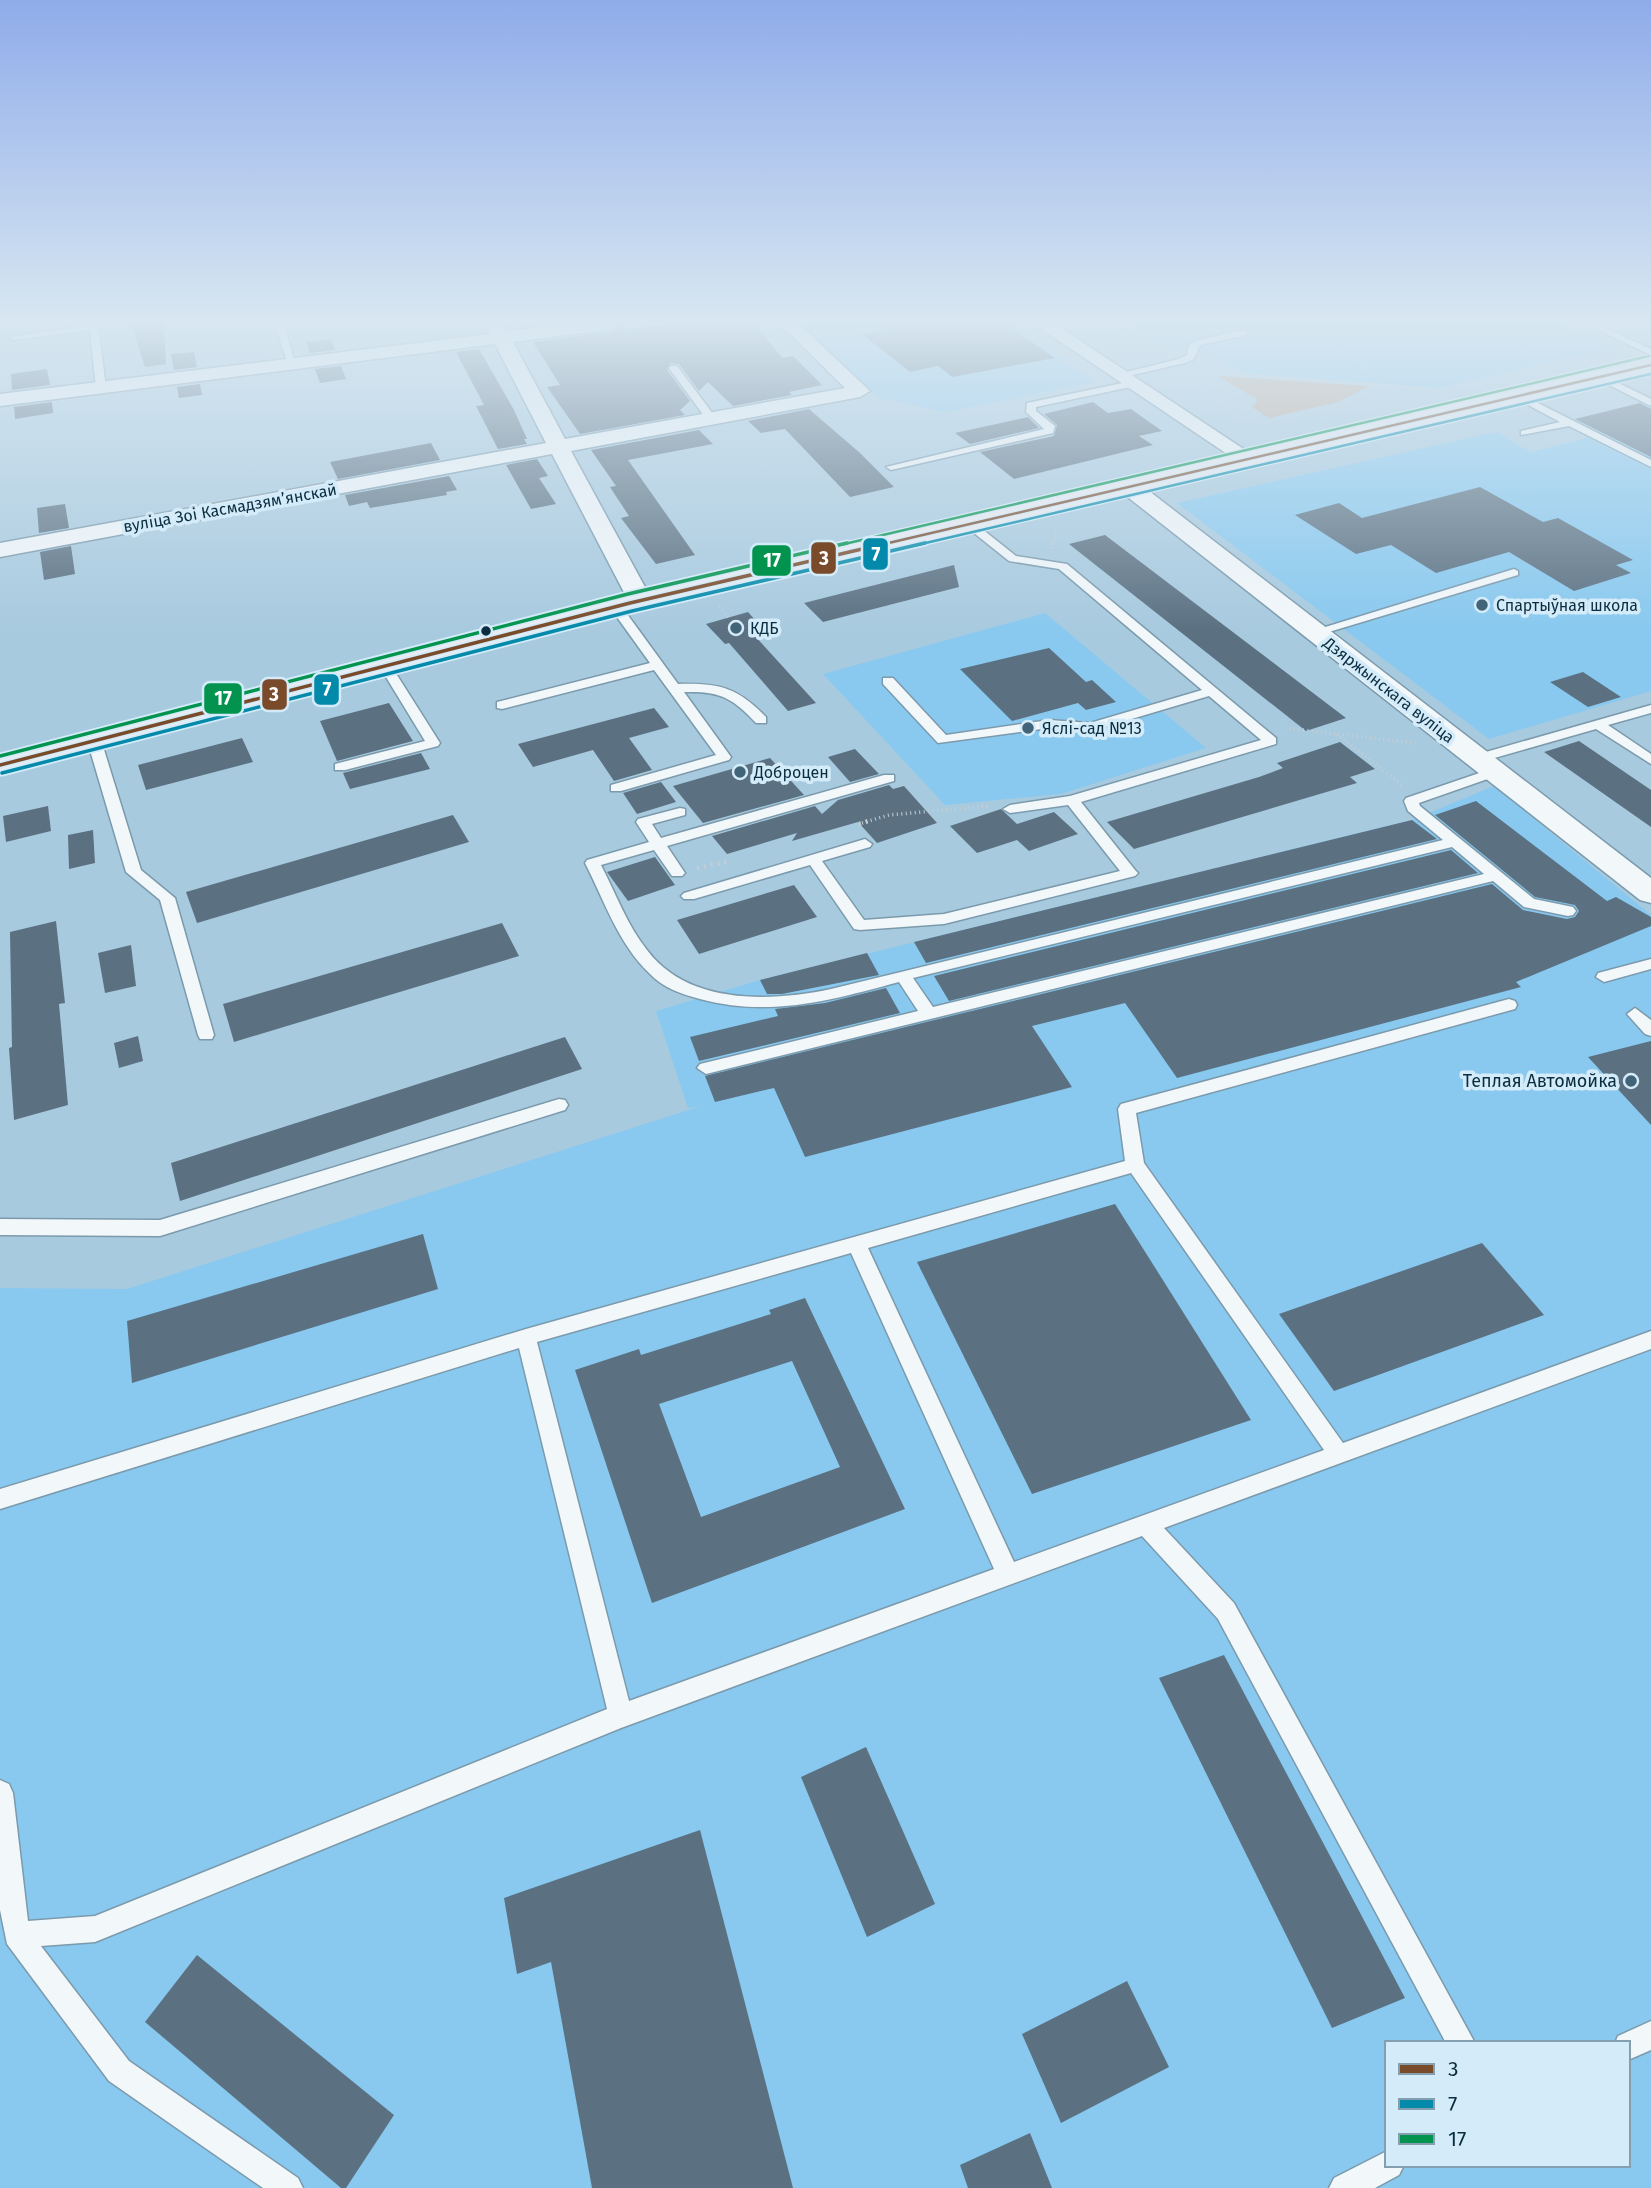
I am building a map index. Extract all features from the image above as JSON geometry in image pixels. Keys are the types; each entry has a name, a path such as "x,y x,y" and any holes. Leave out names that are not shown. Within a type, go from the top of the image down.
{"main road":[{"path":"0,765 615,606 1382,426"}],"street":[{"path":"548,426 640,600"},
{"name":"вуліца Зоі Касмадзямʼянскай","path":"0,551 668,426"},
{"path":"1197,426 1245,458"},
{"name":"Дзяржынскага вуліца","path":"1128,486 1651,893"}],"lane":[{"path":"891,467 1049,431 1050,426"},
{"path":"1525,433 1556,426"},
{"path":"1576,426 1651,464"},
{"path":"968,523 1013,559 1063,566 1271,741 1072,800 1010,809"},
{"path":"1315,632 1514,573"},
{"path":"615,606 724,757 616,788"},
{"path":"340,767 433,743 384,664"},
{"path":"502,705 657,665"},
{"path":"888,681 943,740 1049,724 1091,727 1212,691"},
{"path":"674,688 726,691 740,696 761,720"},
{"path":"1568,911 1528,903 1413,808 1411,801 1479,760 1651,709"},
{"path":"1597,724 1651,760"},
{"path":"94,740 134,872 167,898 206,1035"},
{"path":"889,778 592,863 639,950 665,980 687,990 759,1005 795,1003 1454,842"},
{"path":"813,859 860,925 944,919 1130,873 1072,800"},
{"path":"677,873 643,822 680,812"},
{"path":"689,895 865,844"},
{"path":"706,1068 1495,876"},
{"path":"1604,978 1651,964"},
{"path":"903,975 928,1013"},
{"path":"1339,1454 1135,1165 1127,1110 1509,1005"},
{"path":"1635,1014 1651,1030"},
{"path":"0,1227 160,1228 559,1105"},
{"path":"0,1499 526,1337 1135,1165"},
{"path":"858,1244 1008,1574"},
{"path":"526,1337 621,1716"},
{"path":"16,1935 95,1929 621,1716 1651,1340"},
{"path":"1146,1524 1226,1611 1460,2041"},
{"path":"0,1793 16,1935 119,2071 288,2188"},
{"path":"1630,2045 1651,2035"},
{"path":"1343,2188 1385,2167"}],"path":[{"path":"1058,520 1051,547 1062,556"},
{"path":"714,600 729,618"},
{"path":"1281,727 1307,733 1337,734 1479,760"},
{"path":"1337,734 1419,798"}],"shaded area":[{"name":"Спартыўная школа","path":"1586,426 1651,426 1651,691 1489,739 1177,503 1496,432 1531,452 1601,434"},
{"name":"Яслі-сад №13","path":"1045,613 1206,748 1061,794 945,805 823,674"},
{"path":"1494,786 1651,915 1651,2188 0,2188 0,1288 127,1289 701,1106 688,1108 656,1011 760,980 1412,820"}],"building":[{"path":"486,426 521,426 527,444 498,449"},
{"path":"574,426 624,426 580,434"},
{"path":"754,426 829,426 894,487 850,497 785,429 761,433"},
{"path":"986,426 1039,428 970,444 955,433"},
{"path":"1057,426 1155,426 1162,431 1139,436 1153,445 1014,479 980,452 1054,436"},
{"path":"1589,426 1651,426 1651,457"},
{"path":"699,430 713,444 628,460 695,555 656,564 621,518 629,516 610,487 616,486 591,450"},
{"path":"431,443 440,460 338,479 330,462"},
{"path":"537,459 548,476 539,478 556,504 531,509 506,465"},
{"path":"449,476 457,490 446,492 447,495 370,508 367,502 349,506 345,495"},
{"path":"1480,487 1543,522 1558,518 1633,560 1616,565 1631,573 1574,591 1509,552 1436,573 1391,545 1356,554 1295,515 1339,503 1362,518"},
{"path":"65,504 69,528 39,533 37,508"},
{"path":"1105,535 1346,718 1306,731 1069,544"},
{"path":"71,546 75,574 44,580 40,552"},
{"path":"954,565 959,587 823,622 804,603"},
{"path":"748,612 767,633 755,636 816,703 788,711 729,643 725,644 706,624"},
{"path":"1049,648 1086,682 1092,680 1116,702 1086,710 1078,703 1012,721 960,669"},
{"path":"1583,672 1621,697 1588,707 1550,682"},
{"path":"389,703 413,741 337,761 320,721"},
{"path":"654,708 669,727 629,738 652,770 614,781 593,750 533,767 518,744"},
{"path":"242,738 253,762 146,790 138,765"},
{"path":"1579,741 1651,790 1651,827 1544,752"},
{"path":"1340,742 1375,769 1350,777 1357,783 1134,849 1107,822 1259,777 1283,768 1277,763"},
{"path":"855,749 879,774 850,782 828,757"},
{"path":"421,753 430,769 350,789 343,773"},
{"path":"770,758 804,795 703,823 673,786"},
{"path":"661,782 676,802 637,814 623,793"},
{"path":"889,785 893,789 904,786 937,823 877,843 858,822 792,841 797,833 727,854 712,836 815,806 822,814 838,800"},
{"path":"1476,801 1607,901 1616,897 1651,917 1651,926 1516,982 1521,987 1177,1078 1125,1003 1032,1026 1072,1087 805,1157 774,1088 715,1102 705,1076 1492,884 1523,910 1567,919 1575,917 1579,911 1575,905 1535,897 1435,815"},
{"path":"48,806 51,831 6,842 3,816"},
{"path":"1001,809 1017,824 1054,812 1078,834 1029,851 1017,840 977,853 950,826"},
{"path":"453,815 469,842 197,923 186,892"},
{"path":"1412,820 1437,839 926,963 914,942"},
{"path":"93,830 95,863 69,869 68,835"},
{"path":"1451,850 1478,873 949,1001 934,976"},
{"path":"655,857 675,885 628,901 607,872"},
{"path":"794,885 817,917 699,954 677,920"},
{"path":"56,921 65,1003 59,1004 68,1105 14,1120 9,1048 12,1047 10,932"},
{"path":"502,923 519,956 234,1042 223,1004"},
{"path":"131,945 136,986 105,993 98,953"},
{"path":"867,953 879,975 782,994 767,994 760,980"},
{"path":"886,988 900,1013 699,1061 690,1037 778,1016 775,1009 825,1003"},
{"path":"138,1036 143,1061 119,1068 114,1043"},
{"path":"565,1037 582,1069 180,1201 171,1163"},
{"name":"Теплая Автомойка","path":"1651,1041 1651,1125 1588,1057"},
{"path":"1115,1204 1251,1420 1032,1494 917,1262"},
{"path":"423,1234 438,1289 132,1383 127,1321"},
{"path":"1482,1243 1544,1315 1334,1391 1279,1314"},
{"path":"805,1298 905,1509 652,1603 575,1370 639,1349 641,1355 771,1314 769,1310","holes":["792,1361 840,1467 701,1517 659,1404"]},
{"path":"1224,1655 1405,1998 1332,2028 1159,1678"},
{"path":"866,1747 935,1904 867,1937 801,1777"},
{"path":"700,1830 793,2188 592,2188 551,1962 517,1974 504,1898"},
{"path":"197,1955 394,2115 346,2188 341,2188 145,2022"},
{"path":"1127,1981 1169,2067 1061,2123 1022,2034"},
{"path":"1030,2133 1052,2188 968,2188 960,2165"}],"transit line":[{"name":"17","path":"0,756 628,594 1348,426"},
{"name":"3","path":"0,765 630,603 1389,426"},
{"name":"7","path":"2,773 632,611 1427,426"}],"place":[{"name":"Спартыўная школа","path":"1482,605"},
{"name":"КДБ","path":"736,628"},
{"name":"Яслі-сад №13","path":"1028,728"},
{"name":"Доброцен","path":"740,772"},
{"name":"Теплая Автомойка","path":"1631,1081"}]}
